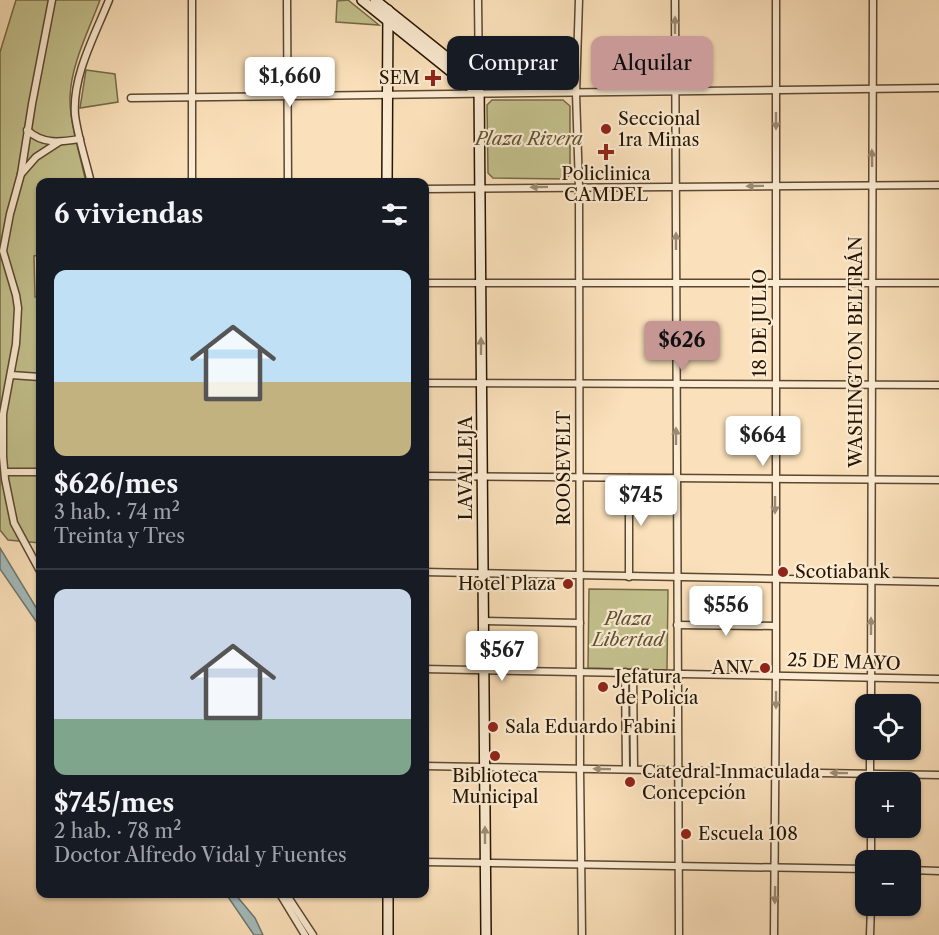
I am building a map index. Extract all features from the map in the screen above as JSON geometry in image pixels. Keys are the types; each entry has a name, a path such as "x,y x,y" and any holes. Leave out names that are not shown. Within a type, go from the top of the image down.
{"main road":[{"path":"362,0 388,10 479,94"},
{"path":"375,0 447,57"},
{"path":"387,178 388,10"},
{"name":"LAVALLEJA","path":"479,90 486,935"},
{"path":"388,898 388,935"}],"street":[{"path":"36,563 14,523 3,457 3,414 16,344 18,308 3,250 21,174 27,130 52,0"},
{"path":"90,178 75,109 81,69 109,0"},
{"path":"192,0 192,178"},
{"path":"287,0 288,178"},
{"name":"LAVALLEJA","path":"478,0 478,36"},
{"name":"ROOSEVELT","path":"579,0 576,93 579,187 582,935"},
{"path":"675,0 676,674 679,935"},
{"name":"18 DE JULIO","path":"774,935 776,0"},
{"name":"WASHINGTON BELTRÁN","path":"871,694 873,0"},
{"path":"131,98 939,88"},
{"path":"27,130 35,138 60,142 80,139"},
{"path":"21,174 45,150 60,142"},
{"path":"429,189 939,185"},
{"path":"429,283 939,283"},
{"path":"10,375 36,377"},
{"path":"429,383 939,385"},
{"path":"6,472 36,472"},
{"path":"429,476 939,480"},
{"path":"629,478 629,577"},
{"path":"429,572 939,582"},
{"path":"484,621 580,623"},
{"path":"677,625 775,626"},
{"name":"25 DE MAYO","path":"429,669 939,679"},
{"path":"626,769 629,672"},
{"path":"629,672 634,769"},
{"path":"429,766 855,774"},
{"path":"921,775 939,775"},
{"path":"429,862 855,869"},
{"path":"921,870 939,871"},
{"path":"282,898 305,935"},
{"path":"290,898 312,935"},
{"path":"870,916 870,935"}],"green space":[{"path":"16,0 100,0 77,60 71,85 70,107 73,128 85,178 36,178 36,256 34,256 36,543 8,540 0,530 0,52"},
{"path":"348,0 379,25 336,22 337,1"},
{"path":"86,70 115,74 118,102 80,108"},
{"name":"Plaza Rivera","path":"492,100 563,100 570,106 570,174 566,179 493,178 488,173 487,105"},
{"name":"Plaza Libertad","path":"589,589 668,590 667,670 588,668"}],"water":[{"path":"0,548 36,607 36,621 0,569"},
{"path":"229,898 238,898 255,918 263,935 254,935"}],"place":[{"name":"SEM","path":"433,78"},
{"name":"Seccional 1ra Minas","path":"606,129"},
{"name":"Policlinica CAMDEL","path":"606,152"},
{"name":"Scotiabank","path":"783,572"},
{"name":"Hotel Plaza","path":"568,584"},
{"name":"ANV","path":"765,668"},
{"name":"Jefatura de Policía","path":"603,687"},
{"name":"Sala Eduardo Fabini","path":"493,727"},
{"name":"Biblioteca Municipal","path":"495,756"},
{"name":"Catedral Inmaculada Concepción","path":"630,782"},
{"name":"Escuela 108","path":"686,834"}]}
